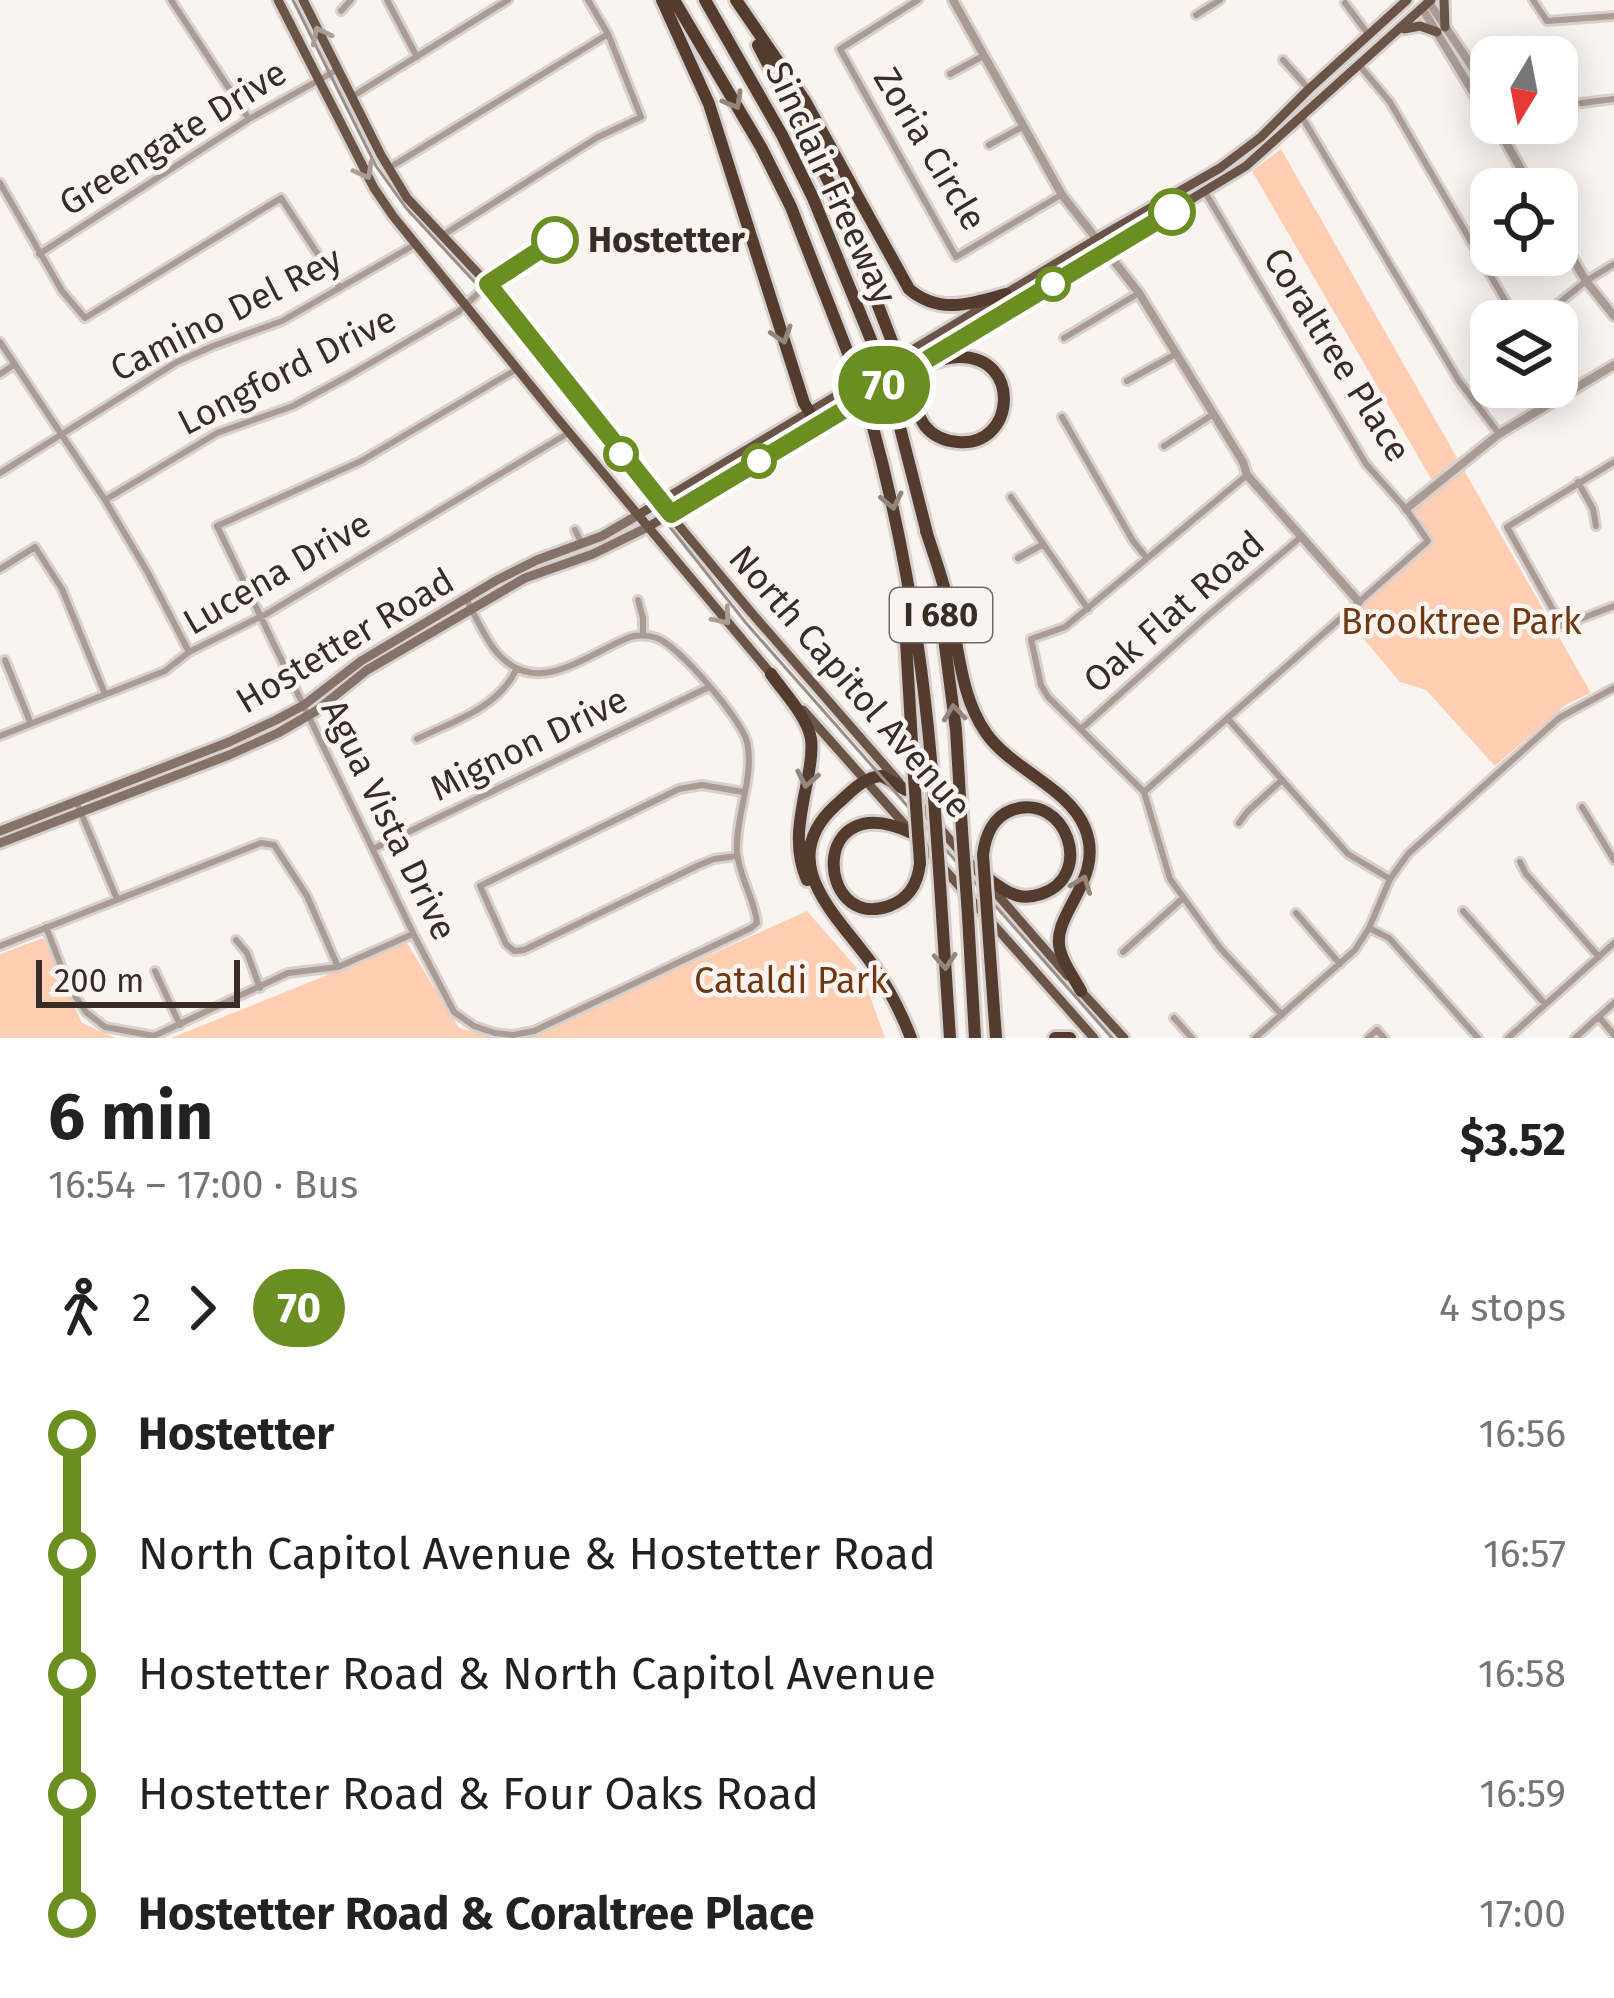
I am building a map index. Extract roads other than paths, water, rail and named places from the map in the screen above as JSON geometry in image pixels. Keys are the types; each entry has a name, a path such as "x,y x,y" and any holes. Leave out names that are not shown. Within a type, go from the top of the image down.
{"highway":[{"path":"662,0 709,104 809,413 818,426"},
{"name":"Sinclair Freeway","path":"674,0 791,207 853,366 887,477 922,662 950,1038"},
{"name":"Sinclair Freeway","path":"705,0 813,198 894,404 926,530 948,662 975,1038"},
{"path":"734,0 823,131 909,289 928,302 951,306 1006,294"},
{"path":"734,0 834,192 928,429 952,442 970,442 987,434 1000,419 1005,404 1002,382 981,362 955,357 914,368"},
{"path":"926,530 978,719 1003,753 1075,812 1087,835 1087,873 1061,930 1059,946 1081,991"},
{"path":"910,586 904,607 910,784 920,863 917,880 909,894 876,909 852,902 838,887 833,856 839,841 859,825 886,823 912,833"},
{"path":"771,674 811,738 798,848 812,892 833,914"},
{"path":"910,784 882,776 865,780 824,818 812,840 810,872 833,914 879,974 911,1038"},
{"path":"979,873 1010,893 1018,896 1048,891 1069,867 1068,834 1045,811 1028,808 1011,810 988,832 983,855 988,941 996,1038"},
{"path":"1054,1038 1070,1038"}],"main road":[{"name":"North Capitol Avenue","path":"278,0 374,188 416,244 771,674 1094,1038"},
{"name":"North Capitol Avenue","path":"303,0 407,198 488,284 750,611 910,784 979,873 1124,1038"},
{"path":"1394,33 1410,26 1441,30 1444,0"},
{"name":"Hostetter Road","path":"0,831 229,755 306,710 361,661 469,604 593,554 671,514 1246,166 1426,2"},
{"name":"Hostetter Road","path":"469,604 537,560 583,544 662,502 1220,168 1261,137 1400,3"},
{"name":"Hostetter Road","path":"0,843 78,806"}],"street":[{"path":"171,0 249,119"},
{"path":"341,11 351,0"},
{"path":"387,0 417,57"},
{"path":"351,97 508,0"},
{"path":"443,235 598,137 641,118 608,34 588,0"},
{"name":"Zoria Circle","path":"918,0 840,49 956,257 1062,195"},
{"path":"953,0 1062,195 1139,292 1243,462 1247,476 1359,602 1144,792"},
{"path":"1196,15 1220,0"},
{"path":"1534,0 1547,21 1614,16"},
{"path":"1426,2 1470,67"},
{"path":"1345,3 1369,34"},
{"path":"388,169 608,34"},
{"path":"950,74 983,56"},
{"path":"1283,60 1309,89"},
{"path":"1359,64 1390,102 1505,300"},
{"name":"Greengate Drive","path":"39,254 249,119 337,70"},
{"path":"1581,103 1614,99"},
{"path":"1302,117 1459,381 1499,434"},
{"path":"989,146 1022,127"},
{"path":"0,183 62,291 85,318 281,198 340,288"},
{"name":"Coraltree Place","path":"1205,192 1366,464 1428,542 1359,602"},
{"name":"Camino Del Rey","path":"0,473 177,362 282,321 416,244"},
{"path":"1563,300 1614,265"},
{"path":"1578,267 1614,316"},
{"name":"Longford Drive","path":"105,500 217,433 293,406 350,375 458,312 488,284"},
{"path":"1064,338 1139,292"},
{"path":"0,341 105,500 189,652"},
{"path":"1127,381 1176,354"},
{"path":"0,374 15,364"},
{"path":"1406,509 1499,434 1614,365"},
{"name":"Agua Vista Drive","path":"518,369 362,461 217,526 413,934 454,1012 474,1026 495,1033 534,1031 757,923 737,856"},
{"path":"1164,446 1212,415"},
{"path":"1061,417 1147,559"},
{"name":"Lucena Drive","path":"0,736 165,671 189,652 260,618 570,432"},
{"path":"1614,462 1507,527 1562,626 1614,606"},
{"path":"1247,476 1065,627 1031,639 1048,697 1144,792 1165,867 1182,898 1220,949 1282,1015"},
{"path":"1578,482 1593,509 1596,526"},
{"path":"1010,497 1088,609"},
{"path":"575,530 583,544"},
{"name":"Oak Flat Road","path":"1082,728 1301,537"},
{"path":"1018,559 1042,545"},
{"path":"0,568 35,547 62,589 105,694"},
{"path":"548,569 552,581"},
{"path":"638,600 643,635"},
{"path":"469,604 494,648 516,670 533,675 552,672 630,637 659,638 677,650 736,718 746,741 748,765 737,856 697,866 514,951 506,944 480,886 679,789 702,785 743,792"},
{"path":"5,660 31,724"},
{"path":"416,739 493,702 516,670"},
{"name":"Mignon Drive","path":"373,849 709,687"},
{"path":"1256,1038 1355,950 1390,879 1408,854 1559,718 1614,688"},
{"path":"1228,719 1348,854 1390,879"},
{"path":"1239,823 1282,780"},
{"path":"78,806 117,899"},
{"path":"1582,807 1614,860"},
{"path":"0,946 261,843 274,845 307,896 338,967"},
{"path":"1520,862 1599,957"},
{"path":"1123,952 1182,898"},
{"path":"1462,910 1545,1004"},
{"path":"1296,913 1340,964"},
{"path":"46,928 86,1012 105,1028 154,1036 288,973 338,967 413,934"},
{"path":"1369,928 1389,938 1478,1038"},
{"path":"236,940 247,953 260,988"},
{"path":"1508,1038 1614,943"},
{"path":"155,971 180,1025"},
{"path":"1575,1038 1614,1004"},
{"path":"1599,1017 1614,1035"},
{"path":"1174,1018 1192,1038"},
{"path":"1368,1038 1377,1030 1384,1038"}],"tram line":[{"path":"293,0 376,166 406,208 482,290 746,623 1112,1038"}],"place":[{"name":"Hostetter","path":"555,240"}],"park label":[{"name":"Brooktree Park","path":"1461,622"},
{"name":"Cataldi Park","path":"791,981"}]}
